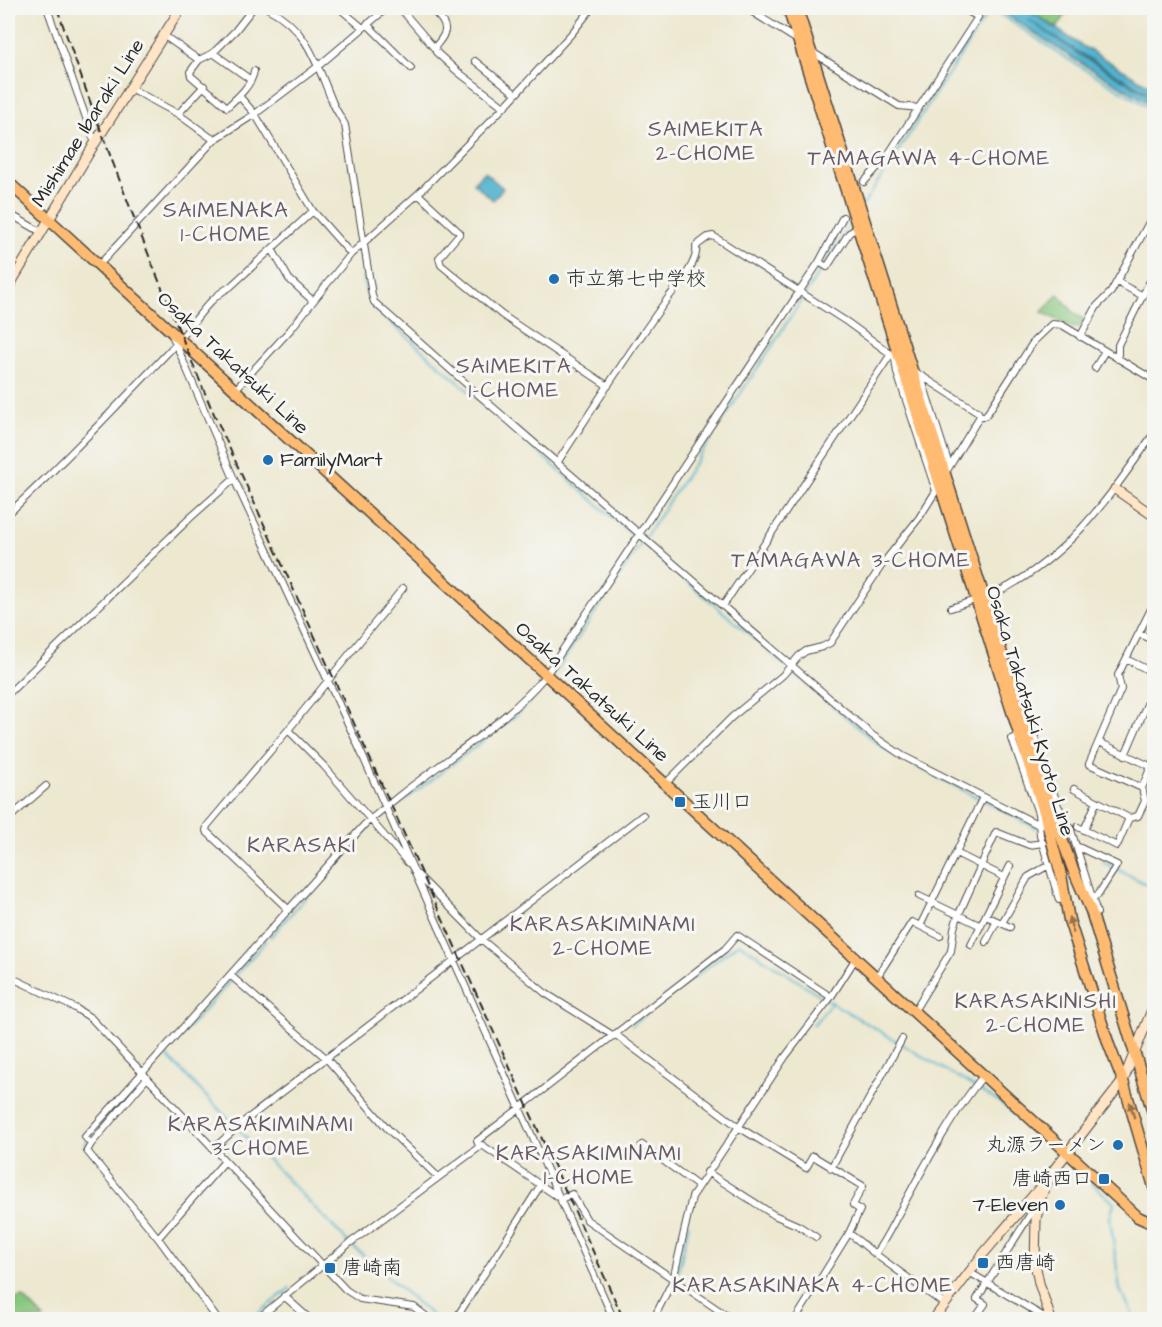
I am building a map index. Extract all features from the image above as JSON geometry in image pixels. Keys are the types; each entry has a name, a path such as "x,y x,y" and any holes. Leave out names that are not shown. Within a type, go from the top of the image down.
{"main road":[{"name":"Mishimae Ibaraki Line","path":"8,288 95,143 181,8"},
{"name":"Osaka Takatsuki Kyoto Line","path":"788,8 858,228 896,358 1044,812 1061,875 1069,920 1109,1045 1123,1081 1155,1187"},
{"name":"Osaka Takatsuki Kyoto Line","path":"797,8 917,373 1051,807 1072,867 1091,911 1155,1116"},
{"name":"Osaka Takatsuki Line","path":"8,182 169,328 178,341 235,390 666,783 1138,1217 1149,1222 1155,1221"},
{"path":"1115,489 1155,516"},
{"path":"1050,1320 1035,1263 1032,1209 1050,1176 1123,1081 1155,1005"},
{"path":"933,1320 969,1272 1032,1209 1050,1176"}],"street":[{"path":"47,8 95,143"},
{"path":"253,8 235,31 213,53 200,60 190,72 191,76 227,107 239,96 251,80 254,71"},
{"path":"267,8 281,15 301,34 319,66 333,105 347,131 374,302 884,744 1039,825"},
{"path":"339,8 365,26 411,68"},
{"path":"99,265 214,140 255,114 319,66 387,8"},
{"path":"400,8 435,50 458,72 504,107"},
{"path":"430,8 446,29 435,50"},
{"path":"235,390 351,254 418,194 504,107 592,8"},
{"path":"747,8 799,41 832,66 899,106 919,108"},
{"path":"864,182 886,158 978,17 962,8"},
{"path":"164,35 200,60"},
{"path":"213,53 251,80"},
{"path":"475,61 516,94"},
{"path":"178,114 204,87"},
{"path":"130,88 178,114 214,140"},
{"path":"239,96 255,114 313,212 351,254"},
{"path":"418,194 460,233 439,258 441,266 502,315 608,386"},
{"path":"8,514 178,341 218,293 230,287 313,212"},
{"path":"8,213 41,232"},
{"path":"218,1320 158,1238 87,1151 145,1076 230,975 371,819 503,719 546,675 819,262 843,217"},
{"path":"1080,336 1097,306 1111,292 1152,217 1155,217"},
{"path":"819,262 827,267 849,233 858,228"},
{"path":"558,463 643,333 687,273 697,252 696,246 712,236 800,291 917,373 978,412 980,416"},
{"path":"272,249 289,279 313,301"},
{"path":"1118,359 1118,345 1155,273"},
{"path":"1117,282 1143,296"},
{"path":"980,416 985,416 989,411 1034,341 1052,324 1057,323 1155,380"},
{"path":"178,341 234,478 386,807 614,1320"},
{"path":"1095,368 1105,351"},
{"path":"723,606 896,358"},
{"path":"666,783 732,717 783,675 806,651 830,643 884,562 919,518 936,491 897,373 896,358"},
{"path":"917,373 949,467 980,416"},
{"path":"992,595 1027,577 1050,560 1083,528 1115,489 1155,433"},
{"path":"8,694 234,478"},
{"path":"289,910 206,831 207,826 403,588"},
{"path":"951,608 972,601"},
{"path":"1142,788 1089,764 1121,689 1118,675 1154,605"},
{"path":"1139,634 1155,640"},
{"path":"1126,659 1155,673"},
{"path":"1125,755 1155,688"},
{"path":"288,730 324,766 413,870 481,939 545,993 615,1035 739,1127 806,1168 813,1156 862,1186 853,1205 860,1210 849,1233 795,1320"},
{"path":"1030,732 1033,731 1058,806 1070,827 1093,900 1101,943"},
{"path":"1016,738 1012,739 1038,813 1042,843 1059,900"},
{"path":"1099,742 1153,768"},
{"path":"1074,789 1129,818 1138,816 1145,801 1142,788 1153,768 1155,759"},
{"path":"8,819 46,786"},
{"path":"920,926 983,797"},
{"path":"1096,801 1081,828 1117,846 1129,818"},
{"path":"213,1149 242,1123 642,814"},
{"path":"914,1011 951,951 958,916 996,832 1029,845 1042,843"},
{"path":"1076,846 1117,865 1093,900"},
{"path":"956,853 1004,877"},
{"path":"972,945 1010,866"},
{"path":"987,942 1028,877 1049,866"},
{"path":"919,896 981,926"},
{"path":"986,916 1010,927"},
{"path":"877,977 912,922 940,936"},
{"path":"479,1146 477,1141 725,950 737,935 831,998"},
{"path":"653,1320 673,1280 691,1201 698,1186 785,1057 831,998 856,958"},
{"path":"230,975 326,1058 388,1130 438,1177"},
{"path":"8,976 91,1018 346,1290 360,1299 414,1307 431,1320"},
{"path":"831,1168 902,1039"},
{"path":"875,1254 887,1238 898,1213 940,1141 984,1075"},
{"path":"256,1320 322,1265 479,1146 482,1145 561,1199"},
{"path":"642,1145 698,1186"},
{"path":"158,1238 225,1161"},
{"path":"707,1172 774,1215 799,1226 816,1237"},
{"path":"455,1320 540,1186"},
{"path":"561,1199 572,1194 587,1220 732,1320"},
{"path":"974,1320 985,1304 976,1299 1032,1209"},
{"path":"849,1233 944,1304"},
{"path":"969,1272 1050,1320"},
{"path":"284,1296 310,1320"}],"green space":[{"path":"1025,8 1063,8 1068,11 1057,28"},
{"path":"1058,294 1075,314 1085,320 1079,327 1073,328 1042,312"},
{"path":"23,1297 44,1319 15,1319 14,1303 16,1299"}],"water":[{"path":"996,8 1025,8 1082,46 1154,88 1154,96 1078,52 1029,20 1077,53 1154,98 1154,106 1074,59"},
{"path":"484,172 503,188 493,200 473,183"}],"waterway":[{"path":"987,8 1154,110"},
{"path":"863,205 991,8"},
{"path":"553,676 774,343 851,222"},
{"path":"360,251 366,293 372,306 636,538"},
{"path":"640,541 879,745 1037,828"},
{"path":"270,937 368,828 514,717 547,683"},
{"path":"1103,862 1154,888"},
{"path":"146,1075 266,941"},
{"path":"632,1025 739,943 829,1001 1001,1103 1061,1156"},
{"path":"813,1025 832,1002"},
{"path":"165,1054 349,1243 437,1320"},
{"path":"100,1127 140,1082"},
{"path":"86,1146 84,1144 95,1132"},
{"path":"449,1166 476,1145"},
{"path":"1066,1160 1114,1203 1110,1218 1120,1290 1136,1320"},
{"path":"671,1291 676,1282 689,1224"},
{"path":"174,1255 226,1320"},
{"path":"250,1320 290,1288"}],"railway":[{"path":"57,8 130,208 210,405 624,1320"}],"place":[{"name":"市立第七中学校","path":"554,279"},
{"name":"FamilyMart","path":"268,460"},
{"name":"玉川口","path":"680,802"},
{"name":"丸源ラーメン","path":"1118,1145"},
{"name":"唐崎西口","path":"1104,1179"},
{"name":"7-Eleven","path":"1060,1205"},
{"name":"西唐崎","path":"983,1263"},
{"name":"唐崎南","path":"330,1268"}],"district":[{"name":"SAIMEKITA 2-CHOME","path":"706,141"},
{"name":"TAMAGAWA 4-CHOME","path":"929,158"},
{"name":"SAIMENAKA 1-CHOME","path":"226,222"},
{"name":"SAIMEKITA 1-CHOME","path":"514,378"},
{"name":"TAMAGAWA 3-CHOME","path":"851,560"},
{"name":"KARASAKI","path":"302,845"},
{"name":"KARASAKIMINAMI 2-CHOME","path":"603,936"},
{"name":"KARASAKINISHI 2-CHOME","path":"1036,1013"},
{"name":"KARASAKIMINAMI 3-CHOME","path":"261,1136"},
{"name":"KARASAKIMINAMI 1-CHOME","path":"589,1165"},
{"name":"KARASAKINAKA 4-CHOME","path":"813,1285"}]}
